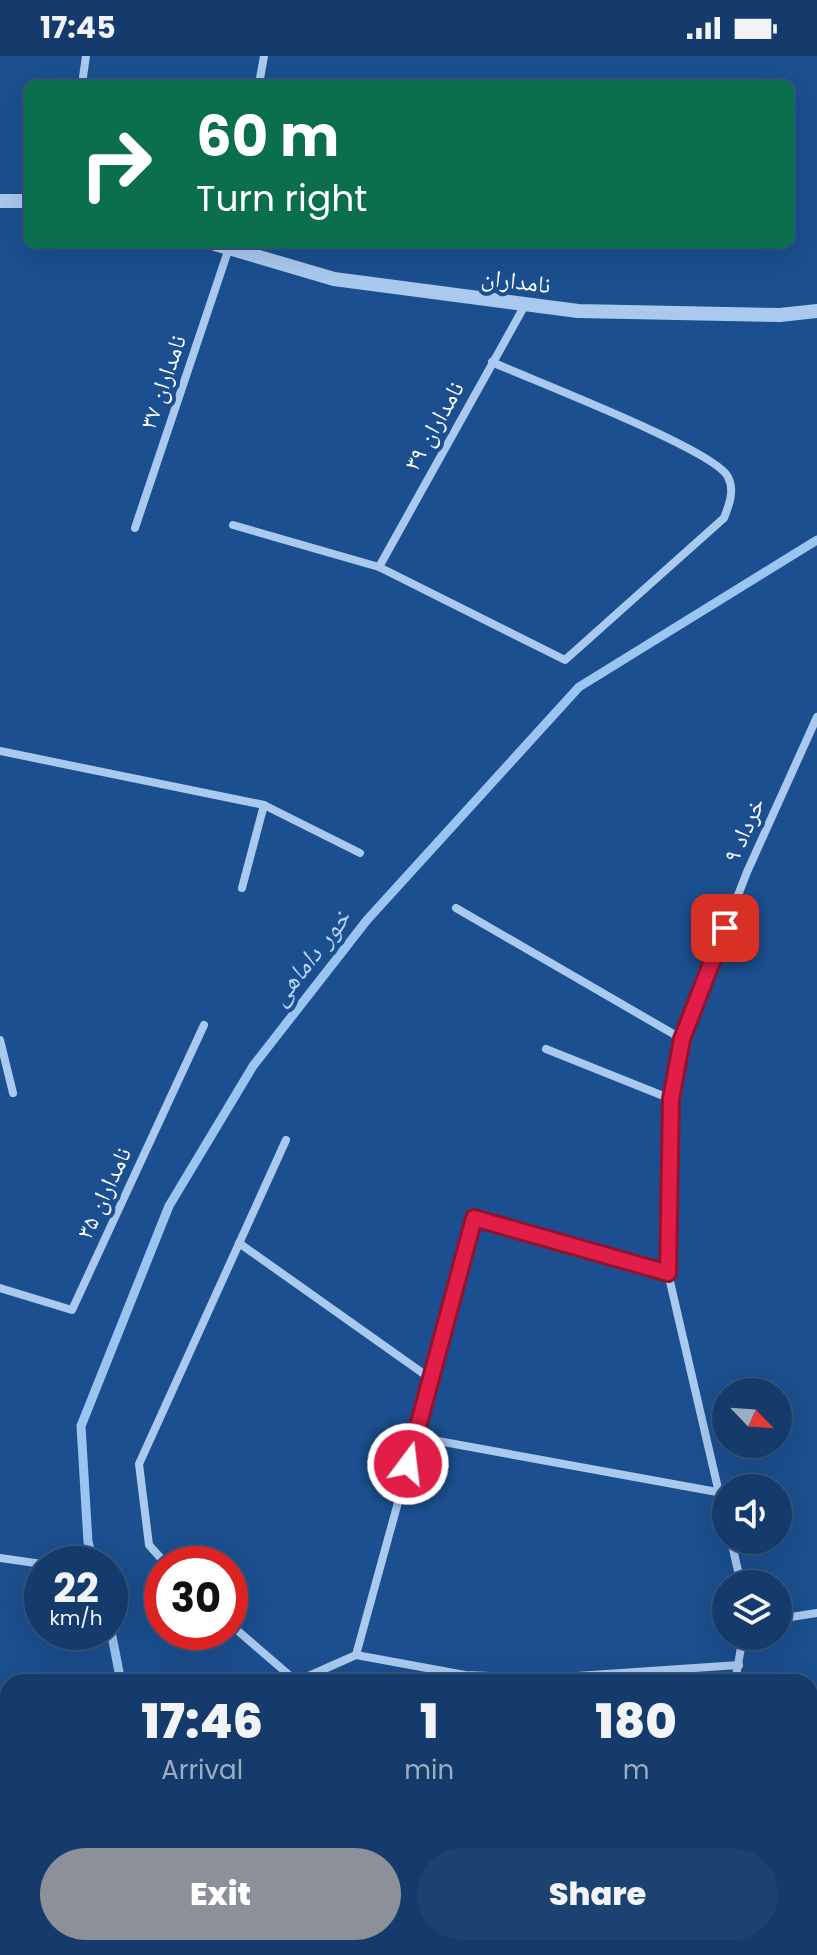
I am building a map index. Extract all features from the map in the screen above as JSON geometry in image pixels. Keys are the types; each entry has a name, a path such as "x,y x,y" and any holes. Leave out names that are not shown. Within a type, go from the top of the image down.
{"street":[{"path":"83,80 86,56"},
{"path":"260,80 264,56"},
{"path":"0,201 24,201"},
{"name":"نامداران ۳۷","path":"135,528 224,248"},
{"name":"نامداران","path":"235,248 334,279 525,305 609,312 780,315 817,311"},
{"name":"نامداران ۳۹","path":"379,567 525,305"},
{"path":"233,525 379,567 565,660 724,518 732,498 728,476 710,460 492,362"},
{"name":"خرداد ۹","path":"713,1474 668,1273 671,1099 682,1039 747,872 817,717"},
{"path":"0,751 264,805 360,853"},
{"path":"242,888 264,805"},
{"path":"456,908 682,1039"},
{"name":"نامداران ۳۵","path":"0,1288 72,1310 204,1025"},
{"path":"0,1040 13,1093"},
{"path":"546,1049 671,1099"},
{"path":"150,1546 139,1464 286,1140"},
{"path":"356,1655 474,1218 668,1273"},
{"path":"239,1243 431,1379"},
{"path":"416,1437 712,1491"},
{"path":"0,1558 24,1561"},
{"path":"792,1617 817,1613"},
{"path":"248,1640 287,1674"},
{"path":"737,1674 741,1650"},
{"path":"314,1674 356,1655 460,1674"},
{"path":"606,1674 739,1665"}],"waterway":[{"name":"خور داماهی","path":"89,1546 81,1426 169,1206 253,1066 367,920 579,687 817,540"},
{"name":"خور داماهی","path":"115,1650 119,1674"}],"route":[{"path":"408,1464 474,1218 668,1273 671,1099 682,1039 725,928"}]}
